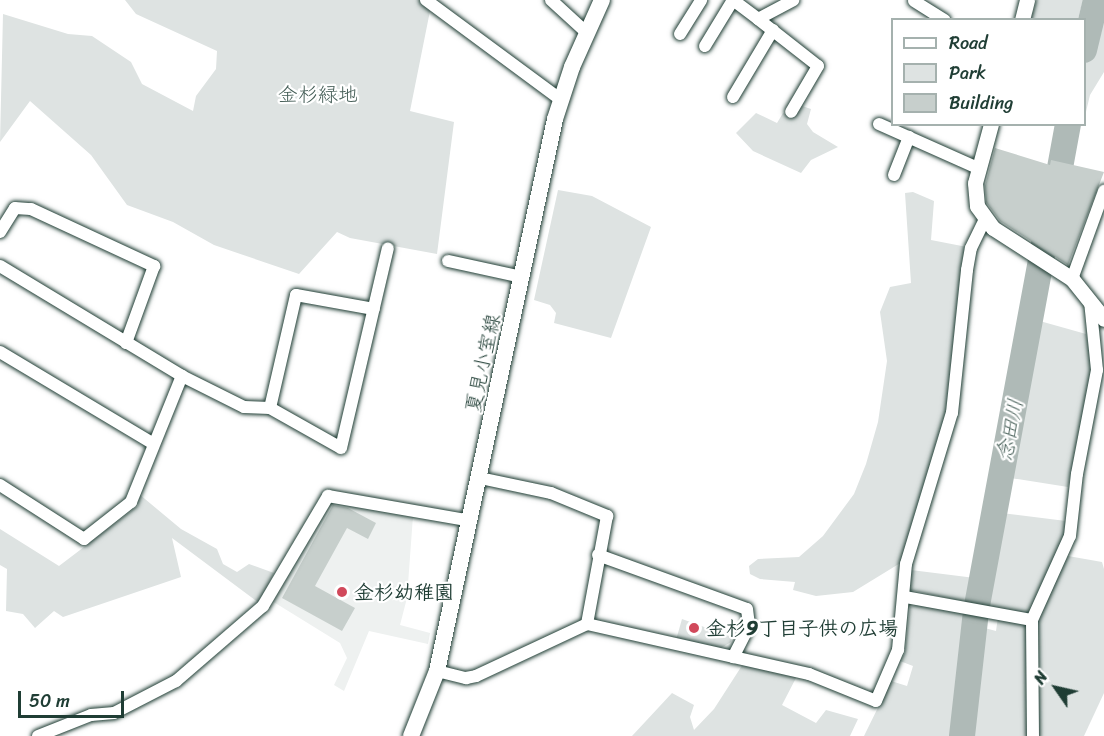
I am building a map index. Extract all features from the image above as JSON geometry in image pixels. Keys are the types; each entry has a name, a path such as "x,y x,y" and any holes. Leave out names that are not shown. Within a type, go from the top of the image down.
{"main road":[{"name":"夏見小室線","path":"411,736 437,671 561,100 602,0"}],"street":[{"path":"426,0 561,100"},
{"path":"551,0 587,33"},
{"path":"680,34 701,0"},
{"path":"705,46 733,0 774,30 818,66 791,112"},
{"path":"758,19 793,0"},
{"path":"914,1 942,18"},
{"path":"1022,18 1025,1"},
{"path":"733,97 774,30"},
{"path":"879,124 978,168"},
{"path":"990,126 978,168 975,194 989,224 1068,275 1104,319"},
{"path":"894,175 909,137"},
{"path":"1068,275 1104,191"},
{"path":"0,232 15,208 31,209 154,266 126,343"},
{"path":"437,671 466,678 476,676 587,624 809,674 876,700 898,650 905,597 906,564 952,413 971,248 989,224"},
{"path":"0,266 182,376 244,407 270,408 341,448 388,248"},
{"path":"448,261 522,277"},
{"path":"270,408 296,295 374,309"},
{"path":"1033,736 1032,620 1070,537 1077,474 1097,370 1090,301"},
{"path":"0,352 154,444"},
{"path":"0,485 84,539 131,502 182,376"},
{"path":"480,478 551,493 607,516 587,624"},
{"path":"38,736 91,715 114,713 176,681 263,606 328,496 471,520"},
{"path":"598,555 747,609 749,626 733,657"},
{"path":"905,597 1032,620"}],"shaded area":[{"name":"金杉幼稚園","path":"329,500 413,516 407,598 400,625 430,633 428,644 369,631 344,691 334,685 347,658 340,643 272,601"}],"green space":[{"name":"金杉緑地","path":"125,0 419,0 430,11 410,111 454,122 437,254 350,238 337,232 299,274 214,245 173,222 127,205 91,155 30,101 0,142 3,14 68,34 92,36 131,62 142,84 193,111 196,96 216,69 217,51 136,14"},
{"path":"1037,0 1083,0 1078,18 1031,18"},
{"path":"1094,0 1104,0 1104,72 1090,95 1086,112 1086,32"},
{"path":"799,105 811,109 807,124 813,132 838,147 811,160 801,173 753,151 736,133 756,113 777,123 783,113 791,116"},
{"path":"1060,126 1074,126 1066,148 1073,158 1052,155"},
{"path":"558,190 592,196 651,227 611,338 554,323 556,313 550,305 534,300"},
{"path":"913,192 934,201 931,240 967,247 947,413 902,562 853,592 816,596 793,590 795,582 760,579 750,574 749,566 758,559 799,557 823,536 854,494 866,464 878,422 887,361 880,312 890,287 911,283 905,193"},
{"path":"1022,316 1086,334 1092,367 1068,487 998,476"},
{"path":"139,494 181,529 217,549 223,564 237,572 249,564 274,573 259,603 172,538 181,577 63,617 54,611 35,628 23,614 6,611 7,569 0,565 0,529 59,566 138,506"},
{"path":"993,512 1066,521 1065,538 1030,614 983,606"},
{"path":"1068,556 1102,562 1104,569 1104,693 1084,736 1035,736 1035,621"},
{"path":"911,570 975,578 971,603 910,590"},
{"path":"924,603 971,611 957,736 864,736 891,681 907,686 913,666 900,661 905,653 910,607"},
{"path":"998,617 1027,622 1029,736 966,736 977,626 996,631"},
{"name":"金杉9丁目子供の広場","path":"682,619 732,637 731,642 721,648 676,640"},
{"path":"743,664 797,676 782,705 816,723 826,710 858,719 850,736 632,736 672,693 694,705 690,717 694,730 714,709"}],"building":[{"path":"995,148 1050,165 1051,160 1104,172 1068,265 1000,221 986,202 985,186"},
{"path":"333,505 348,508 376,523 368,539 347,528 315,586 355,608 342,631 282,598"}],"waterway":[{"name":"念田川","path":"1086,42 1096,0"},
{"name":"念田川","path":"1055,195 1068,126"},
{"name":"念田川","path":"962,736 976,611 1046,233"}],"place":[{"name":"金杉幼稚園","path":"342,592"},
{"name":"金杉9丁目子供の広場","path":"694,628"}]}
